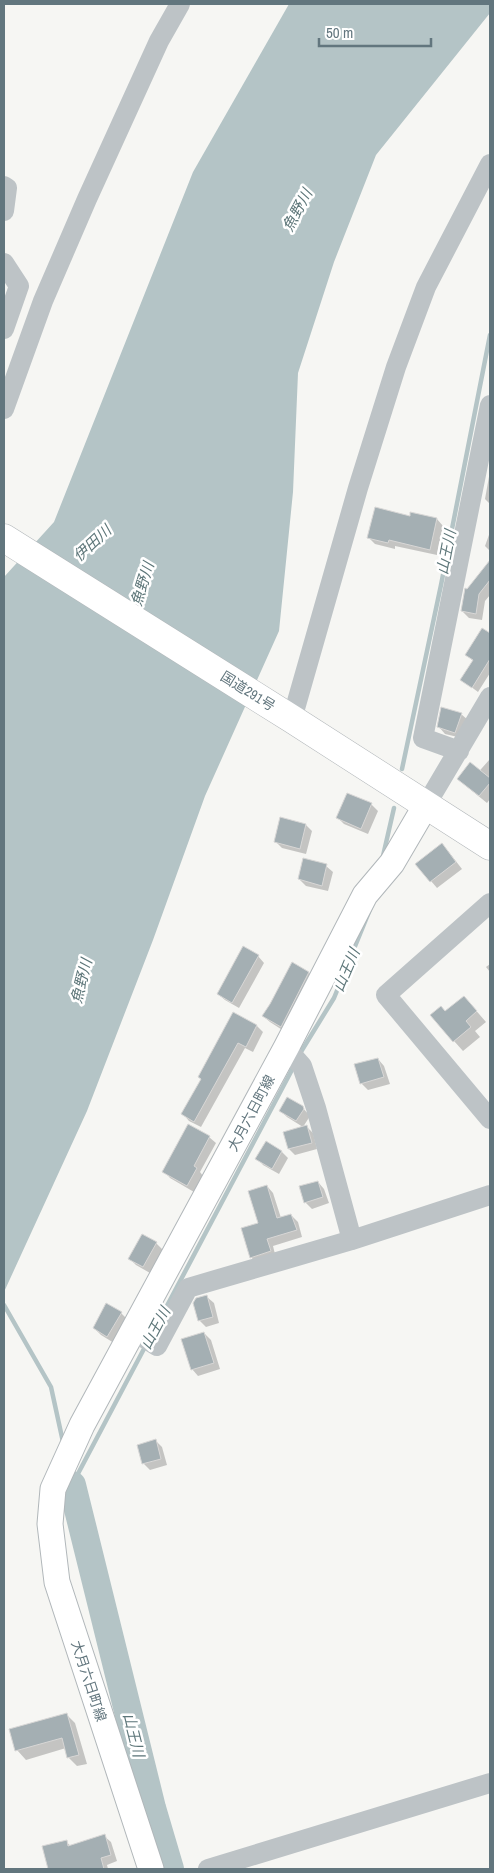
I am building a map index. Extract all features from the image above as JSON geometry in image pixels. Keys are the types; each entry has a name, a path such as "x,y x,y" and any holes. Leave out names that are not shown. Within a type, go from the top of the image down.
{"highway":[{"name":"国道291号","path":"4,538 490,846"}],"main road":[{"name":"大月六日町線","path":"151,1869 57,1582 50,1524 53,1489 82,1425 286,1048 365,895 392,863 426,805"}],"street":[{"path":"4,409 43,301 87,199 159,41 180,4"},
{"path":"288,717 396,367 426,288 490,164"},
{"path":"4,186 7,188 4,211"},
{"path":"4,263 19,286 4,329"},
{"path":"459,751 423,738 490,405"},
{"path":"426,805 490,697"},
{"path":"490,903 386,995 490,1119"},
{"path":"286,1048 302,1066 316,1108 352,1240"},
{"path":"133,1331 157,1346 188,1288 352,1240 490,1195"},
{"path":"208,1869 490,1783"}],"water":[{"path":"289,4 490,4 490,13 376,155 334,262 298,373 293,492 279,631 205,796 153,940 87,1111 4,1292 4,577 54,522 193,172"}],"building":[{"path":"375,507 410,516 410,512 437,518 430,550 389,540 388,543 367,538"},
{"path":"490,560 490,580 479,594 476,614 461,611 465,588 467,589"},
{"path":"482,628 490,633 490,659 472,688 460,680 473,660 465,655"},
{"path":"441,707 462,713 455,733 437,727"},
{"path":"470,762 490,778 490,783 479,796 457,779"},
{"path":"347,793 372,803 361,829 336,818"},
{"path":"280,817 306,824 300,849 274,842"},
{"path":"442,843 456,862 430,882 415,864"},
{"path":"303,858 327,864 322,886 298,879"},
{"path":"243,946 259,955 232,1003 217,994"},
{"path":"292,962 309,972 281,1027 262,1016"},
{"path":"464,996 477,1011 466,1021 471,1027 453,1042 430,1015 441,1006 445,1011"},
{"path":"233,1012 257,1025 246,1047 238,1043 194,1122 181,1114 201,1079 198,1077"},
{"path":"378,1058 384,1077 360,1084 354,1064"},
{"path":"287,1097 303,1106 304,1109 296,1121 279,1111"},
{"path":"188,1124 210,1136 194,1166 197,1168 187,1186 162,1172"},
{"path":"307,1125 312,1143 288,1149 283,1132"},
{"path":"266,1141 282,1151 272,1169 255,1159"},
{"path":"318,1181 323,1197 304,1203 299,1186"},
{"path":"267,1185 277,1218 291,1214 297,1230 267,1239 271,1251 250,1258 241,1228 258,1223 248,1191"},
{"path":"142,1234 157,1242 143,1267 128,1259"},
{"path":"207,1295 213,1317 198,1321 193,1303 196,1298"},
{"path":"106,1303 122,1312 107,1337 93,1328"},
{"path":"204,1332 214,1363 191,1370 181,1339"},
{"path":"156,1439 161,1459 142,1464 137,1445"},
{"path":"67,1713 79,1755 67,1758 62,1738 15,1751 9,1729"},
{"path":"105,1834 111,1855 101,1858 104,1869 48,1869 42,1846 67,1840 68,1846"}],"waterway":[{"name":"山王川","path":"402,769 441,585 490,335"},
{"name":"山王川","path":"383,856 394,808"},
{"name":"山王川","path":"299,1055 334,998 371,907"},
{"name":"山王川","path":"151,1336 294,1066"},
{"path":"4,1305 51,1387 63,1442"},
{"name":"山王川","path":"72,1485 146,1345"},
{"name":"山王川","path":"72,1485 152,1808 170,1869"}],"water label":[{"name":"魚野川","path":"297,210"},
{"name":"伊田川","path":"92,543"},
{"name":"魚野川","path":"142,584"},
{"name":"魚野川","path":"81,981"}]}
